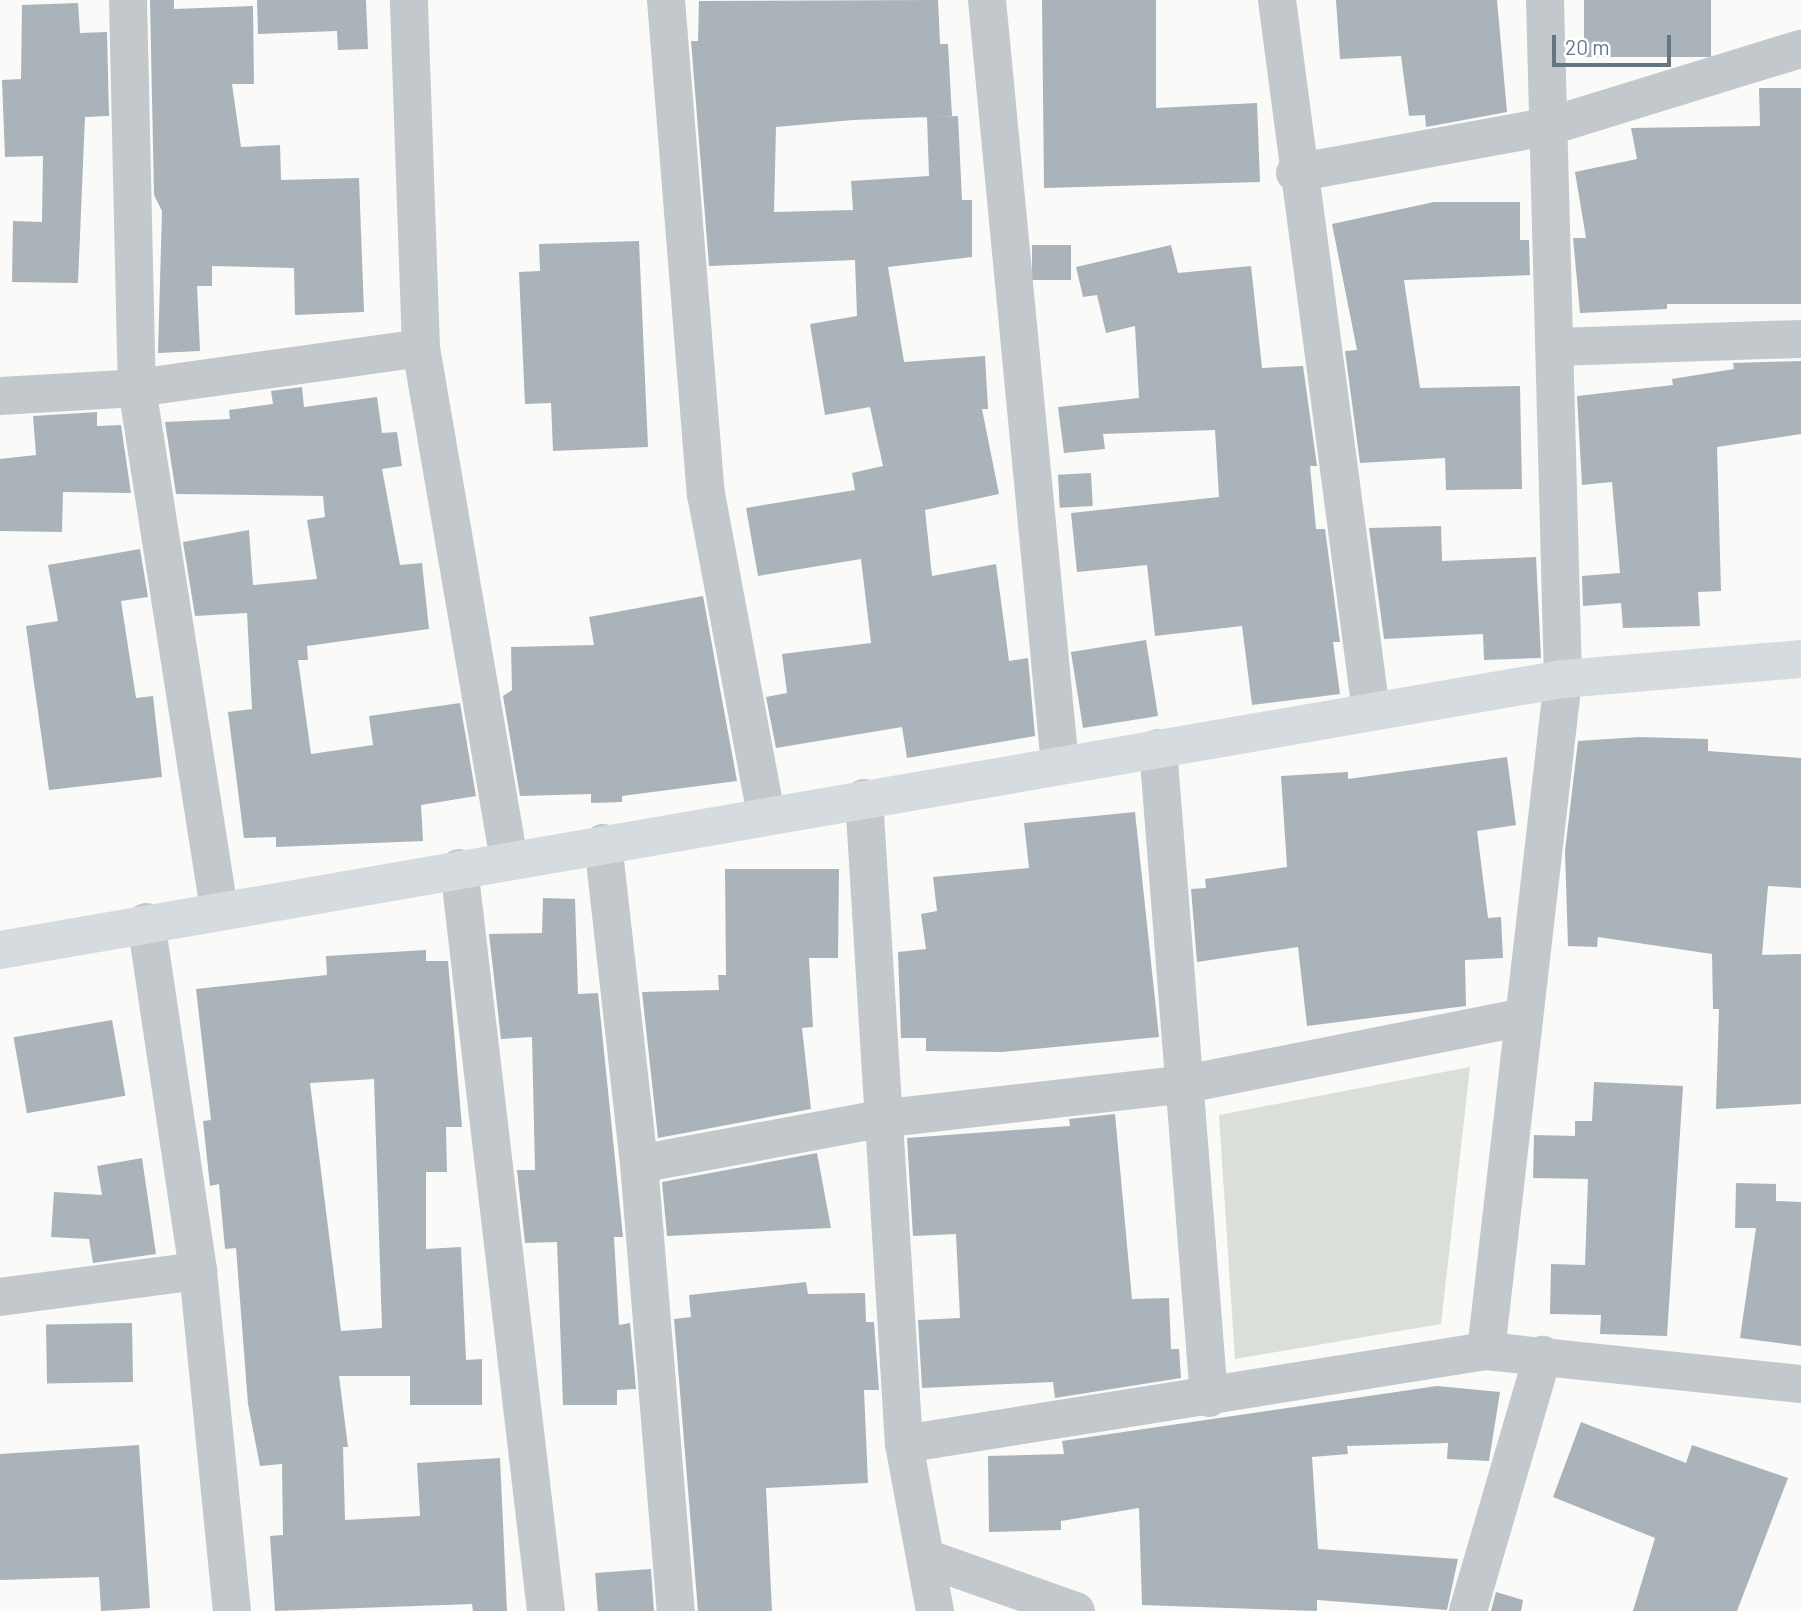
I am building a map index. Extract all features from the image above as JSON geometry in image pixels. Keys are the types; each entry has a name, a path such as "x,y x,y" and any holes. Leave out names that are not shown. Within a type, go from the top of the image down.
{"main road":[{"path":"0,950 219,909 1563,679 1801,659"}],"street":[{"path":"128,0 137,388 219,909"},
{"path":"409,0 421,348 509,860"},
{"path":"666,0 706,494 766,816"},
{"path":"987,0 1060,765"},
{"path":"1277,0 1295,173 1371,711"},
{"path":"1486,1351 1520,1018 1563,679 1545,0"},
{"path":"1295,173 1550,126 1801,49"},
{"path":"1556,347 1801,339"},
{"path":"0,396 137,388 421,348"},
{"path":"1158,748 1209,1398"},
{"path":"864,798 879,1119 904,1444 935,1611"},
{"path":"603,843 639,1164 676,1611"},
{"path":"459,868 546,1611"},
{"path":"146,922 198,1271 232,1611"},
{"path":"639,1164 879,1119 1186,1084 1520,1018"},
{"path":"0,1297 198,1271"},
{"path":"904,1444 1209,1398 1486,1351 1801,1384"},
{"path":"1468,1611 1543,1355"},
{"path":"926,1558 1076,1611"}],"shaded area":[{"path":"1470,1067 1441,1324 1235,1359 1219,1115"}],"building":[{"path":"150,0 174,0 174,9 253,6 254,84 232,84 241,147 280,145 281,180 359,178 364,312 295,315 294,268 212,266 212,286 197,286 200,351 158,353 162,211 154,195"},
{"path":"257,0 366,0 368,49 338,50 337,31 258,34"},
{"path":"938,0 940,44 948,44 952,116 928,117 958,116 962,200 972,200 972,257 888,267 904,362 985,356 988,409 982,409 999,494 925,510 932,576 996,564 1009,661 1028,658 1035,736 907,758 902,727 776,748 766,697 787,693 782,654 871,643 861,559 758,576 746,508 855,490 852,473 883,466 870,407 825,415 810,324 857,316 855,260 709,266 691,41 698,41 699,1","holes":["927,117 929,176 851,181 853,210 774,212 776,127"]},
{"path":"1042,0 1156,0 1156,108 1257,103 1260,182 1044,188"},
{"path":"1336,0 1497,0 1507,112 1426,127 1425,115 1409,116 1401,56 1340,59"},
{"path":"1584,0 1711,0 1711,57 1584,57"},
{"path":"78,3 80,33 107,32 109,116 85,117 78,283 12,282 13,221 42,222 43,156 5,157 2,80 21,79 22,5"},
{"path":"1759,88 1801,88 1801,304 1667,304 1667,309 1580,313 1573,238 1586,238 1575,172 1637,159 1631,128 1760,126"},
{"path":"1434,202 1520,202 1520,240 1529,240 1530,275 1404,280 1420,388 1520,386 1522,489 1446,490 1445,458 1360,463 1345,351 1357,350 1332,224"},
{"path":"639,241 648,447 553,451 551,403 525,404 519,272 540,271 539,244"},
{"path":"1032,245 1071,245 1071,280 1032,280"},
{"path":"1171,245 1178,273 1251,266 1262,368 1303,366 1317,466 1310,466 1316,529 1325,529 1340,642 1333,642 1340,694 1252,705 1242,626 1155,636 1147,565 1077,572 1071,513 1219,497 1215,430 1103,434 1105,449 1064,453 1058,407 1139,398 1135,326 1106,333 1097,295 1083,297 1076,267"},
{"path":"1801,361 1801,434 1717,447 1721,591 1698,592 1700,626 1623,628 1621,603 1583,606 1582,576 1620,573 1612,482 1582,485 1577,396 1673,385 1672,379 1734,369 1733,363"},
{"path":"302,387 304,407 377,397 382,433 397,432 402,466 382,469 400,565 422,563 429,629 307,646 308,660 298,660 311,754 373,745 369,716 460,703 476,796 421,805 423,841 276,847 276,837 244,838 228,712 252,709 247,613 195,616 183,542 249,530 253,585 317,579 307,520 325,517 323,496 176,494 165,422 230,419 229,410 273,404 271,391"},
{"path":"97,412 97,426 121,425 131,493 63,492 62,532 0,531 0,459 36,455 33,416"},
{"path":"1091,473 1093,506 1060,508 1058,475"},
{"path":"1441,526 1442,561 1536,557 1541,658 1484,660 1483,634 1384,639 1369,528"},
{"path":"140,549 148,597 121,601 136,698 153,696 162,777 49,790 26,626 58,621 48,565"},
{"path":"703,596 737,781 622,796 622,802 591,803 591,794 520,796 503,696 512,690 511,647 594,645 589,617"},
{"path":"1146,640 1158,716 1083,728 1071,652"},
{"path":"1639,737 1708,739 1708,751 1801,758 1801,888 1768,886 1762,955 1801,954 1801,1104 1716,1109 1719,1009 1713,1009 1712,954 1598,937 1597,947 1568,946 1565,851 1578,741"},
{"path":"1507,757 1516,825 1477,831 1488,918 1501,917 1503,958 1465,960 1466,1006 1307,1026 1298,947 1197,962 1191,889 1206,888 1205,879 1287,867 1281,776 1348,772 1348,779"},
{"path":"1135,812 1159,1037 1002,1052 926,1051 926,1038 901,1038 898,952 926,949 921,914 937,911 933,877 1029,868 1024,823"},
{"path":"725,869 839,869 838,958 809,958 813,1027 802,1028 811,1109 658,1138 642,992 719,990 718,975 726,975"},
{"path":"543,898 575,899 578,994 598,993 623,1237 614,1237 619,1325 630,1323 636,1389 617,1390 617,1405 563,1405 557,1242 525,1243 517,1170 535,1170 532,1037 501,1039 489,934 542,933"},
{"path":"426,950 426,961 448,961 462,1127 446,1127 447,1172 426,1172 426,1249 461,1247 466,1360 482,1359 482,1405 410,1405 410,1376 339,1376 348,1447 343,1447 345,1520 420,1516 417,1463 500,1458 507,1611 473,1611 472,1604 275,1611 270,1536 283,1535 282,1464 260,1466 248,1404 236,1248 225,1249 219,1184 210,1186 203,1121 211,1120 196,989 327,975 326,956","holes":["374,1079 382,1328 341,1331 310,1083"]},
{"path":"112,1020 125,1096 27,1113 14,1037"},
{"path":"1594,1082 1683,1086 1667,1336 1600,1334 1601,1315 1550,1314 1551,1264 1585,1265 1588,1179 1533,1178 1534,1135 1575,1136 1575,1121 1592,1121"},
{"path":"1115,1114 1132,1299 1169,1298 1171,1349 1179,1349 1181,1378 1055,1398 1053,1382 922,1388 918,1320 960,1318 956,1234 913,1236 907,1138 1070,1126 1069,1119"},
{"path":"817,1153 831,1228 667,1236 662,1182"},
{"path":"142,1158 156,1254 93,1263 89,1239 51,1237 54,1192 102,1195 97,1166"},
{"path":"1736,1183 1776,1184 1776,1201 1801,1202 1801,1346 1740,1338 1756,1228 1735,1228"},
{"path":"806,1282 808,1294 865,1293 866,1322 874,1322 879,1390 864,1390 868,1483 766,1488 772,1611 698,1611 674,1319 691,1317 689,1295"},
{"path":"132,1323 133,1382 47,1383 46,1325"},
{"path":"1437,1386 1500,1392 1489,1461 1447,1459 1448,1443 1347,1446 1348,1454 1312,1457 1318,1549 1458,1559 1447,1610 1317,1600 1317,1611 1142,1605 1139,1508 1061,1521 1061,1530 989,1532 988,1456 1064,1454 1062,1441"},
{"path":"1581,1422 1686,1463 1692,1445 1788,1478 1737,1611 1633,1611 1655,1538 1553,1497"},
{"path":"139,1445 150,1608 101,1611 99,1577 0,1580 0,1454"},
{"path":"651,1569 654,1611 598,1611 595,1573"},
{"path":"1496,1592 1523,1600 1521,1611 1491,1611"}]}
